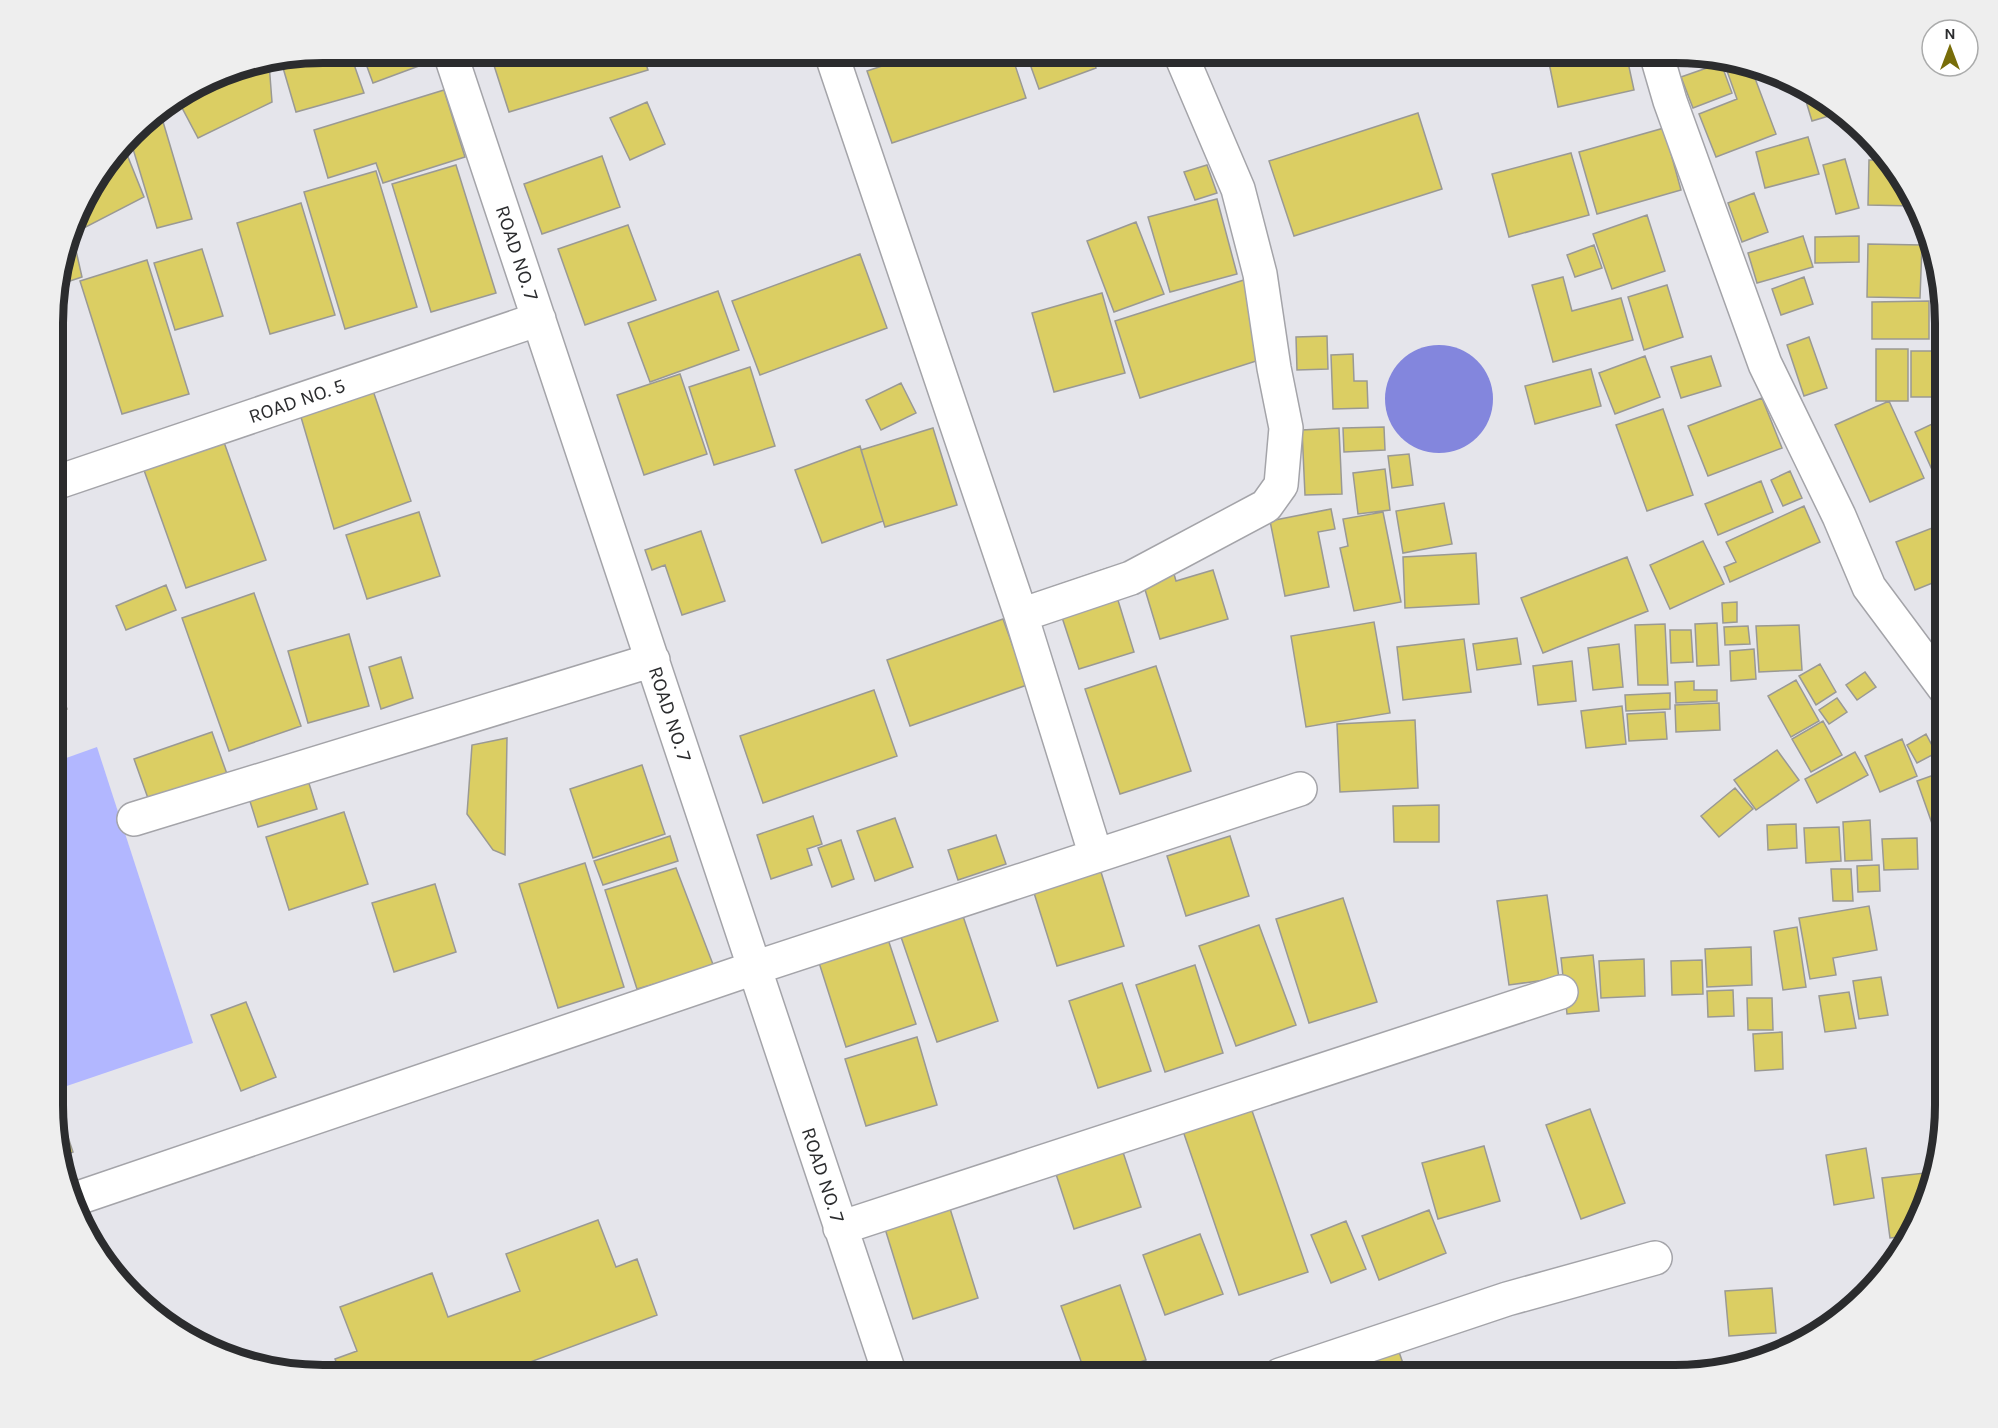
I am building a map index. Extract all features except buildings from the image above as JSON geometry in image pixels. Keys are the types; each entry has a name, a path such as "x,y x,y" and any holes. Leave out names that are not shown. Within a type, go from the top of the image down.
{"street":[{"name":"ROAD NO. 7","path":"454,63 887,1365"},
{"path":"834,63 1021,615 1096,856"},
{"path":"1021,615 1131,578 1266,506 1281,485 1286,428 1274,368 1260,274 1238,189 1184,63"},
{"path":"1659,63 1670,101 1765,364 1839,516 1869,587 1935,676"},
{"name":"ROAD NO. 5","path":"63,480 539,319"},
{"path":"134,819 652,660"},
{"path":"80,1197 754,968 1300,789"},
{"path":"840,1228 1561,993"},
{"path":"1310,1365 1507,1299 1655,1258"}],"shaded area":[{"path":"1439,345 1460,349 1477,361 1489,378 1493,399 1489,420 1477,437 1460,449 1439,453 1418,449 1401,437 1389,420 1385,399 1389,378 1401,361 1418,349"},
{"path":"97,747 193,1043 63,1087 63,759"}]}
